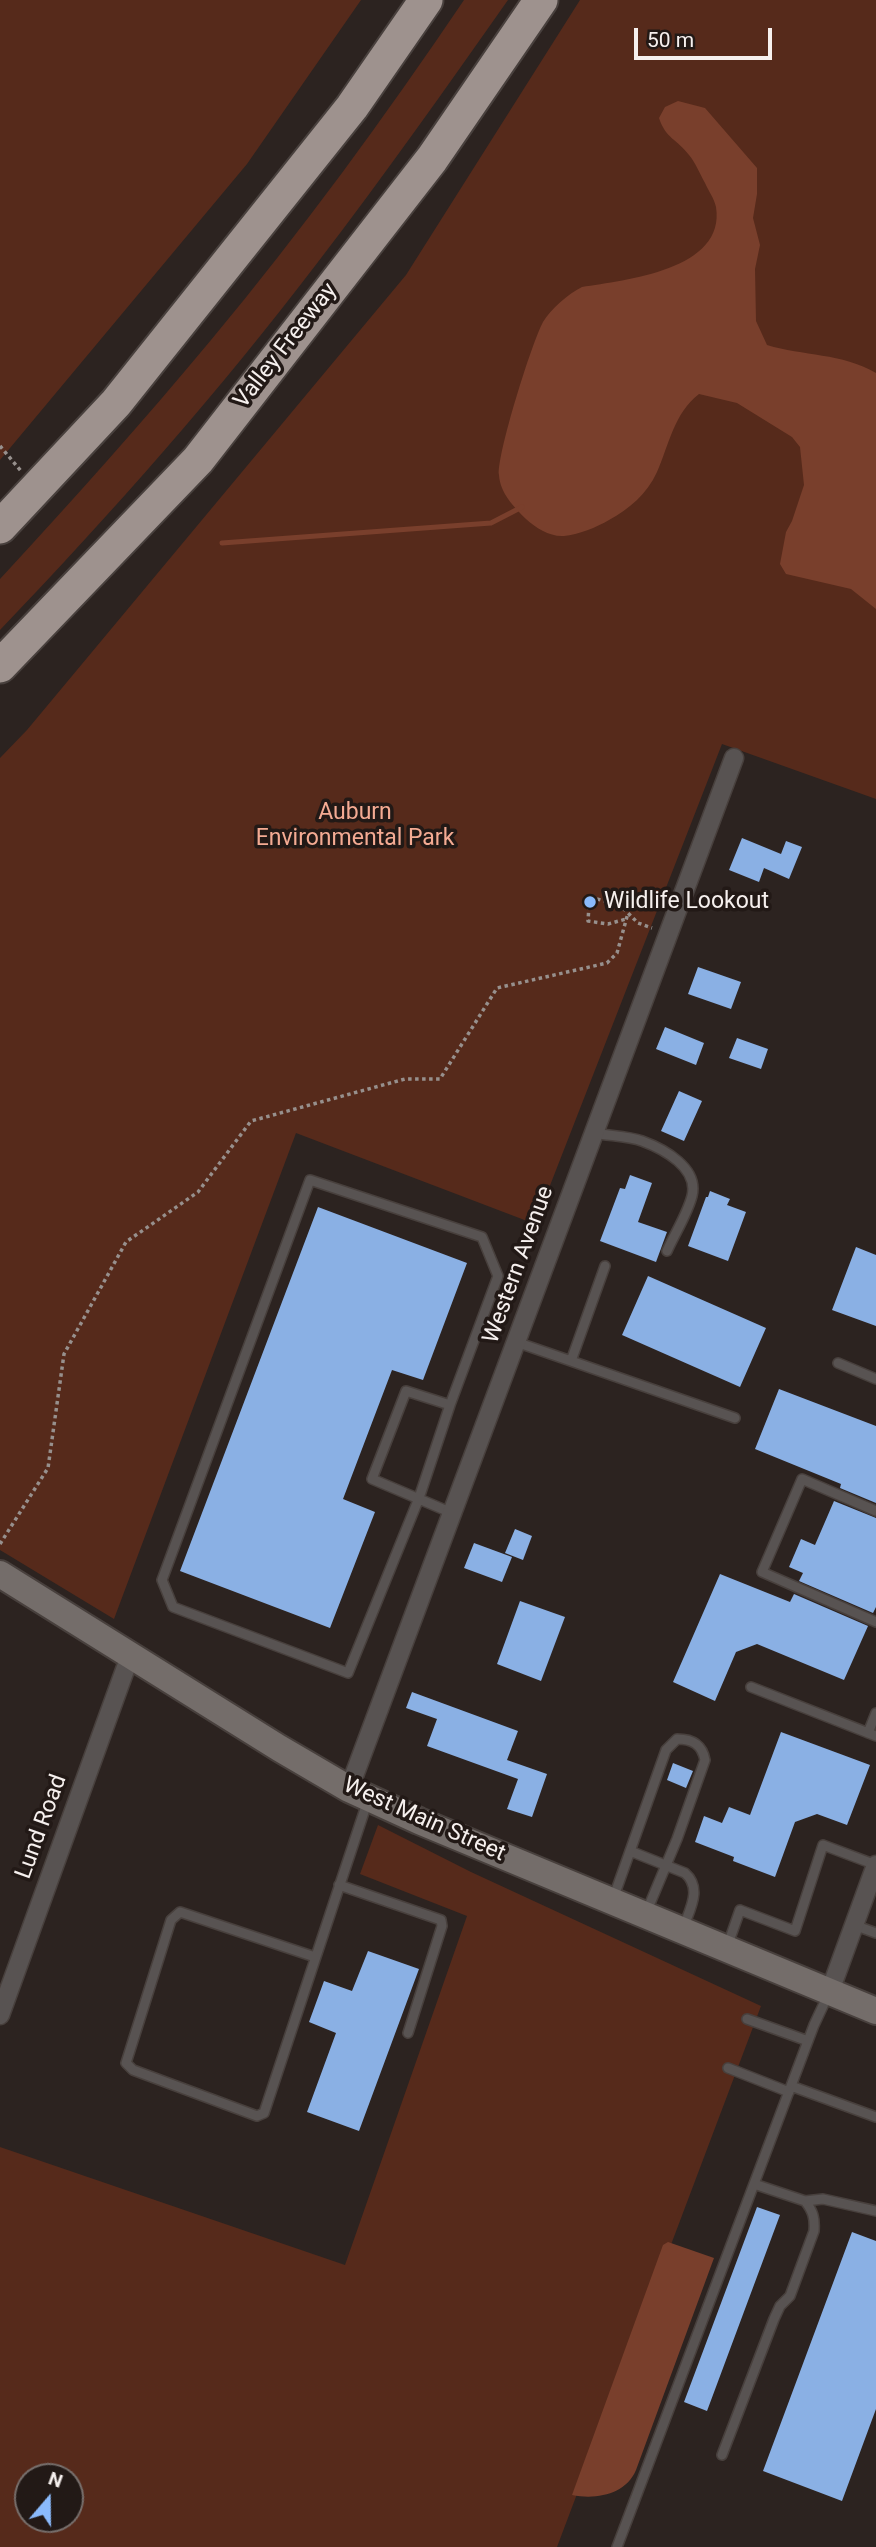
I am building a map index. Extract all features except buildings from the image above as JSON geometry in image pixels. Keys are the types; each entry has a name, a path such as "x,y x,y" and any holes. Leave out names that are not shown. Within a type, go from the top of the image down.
{"highway":[{"path":"0,527 116,403 352,107 426,0"},
{"name":"Valley Freeway","path":"0,666 198,460 432,159 541,0"}],"main road":[{"name":"West Main Street","path":"0,1574 130,1656 358,1793 876,2011"}],"street":[{"name":"Western Avenue","path":"358,1793 452,1513 734,758"},
{"name":"Lund Road","path":"0,2015 130,1656"},
{"path":"830,1991 876,1865"}],"lane":[{"path":"594,1133 640,1140 683,1165 692,1181 692,1195 667,1251"},
{"path":"310,1180 482,1237 498,1276 419,1498 348,1673 173,1607 163,1580 310,1180"},
{"path":"571,1361 605,1266"},
{"path":"516,1342 735,1418"},
{"path":"838,1363 876,1378"},
{"path":"450,1405 405,1391 372,1479 452,1513"},
{"path":"876,1511 803,1479 762,1572 876,1622"},
{"path":"751,1687 872,1734 876,1713"},
{"path":"612,1901 666,1750 677,1739 697,1743 705,1760 645,1915"},
{"path":"315,1957 180,1912 171,1920 126,2063 133,2070 145,2075 257,2116 264,2113 340,1885 358,1793"},
{"path":"726,1948 740,1910 795,1931 822,1845 876,1865"},
{"path":"630,1851 685,1873 695,1885 683,1930"},
{"path":"340,1885 441,1920 442,1926 408,2032"},
{"path":"854,1925 876,1933"},
{"path":"617,2547 808,2041 830,1991"},
{"path":"747,2019 808,2041"},
{"path":"728,2068 876,2117"},
{"path":"754,2184 805,2201 824,2199 876,2211"},
{"path":"722,2455 774,2319 780,2306 790,2296 814,2231 815,2220 805,2201"}],"path":[{"path":"0,446 36,489"},
{"path":"597,899 620,905 638,923 667,933"},
{"path":"589,906 588,921 608,924 626,919"},
{"path":"0,1544 48,1468 64,1354 127,1242 198,1192 251,1121 405,1079 440,1079 497,988 607,963 617,953 628,913"}],"green space":[{"path":"0,0 361,0 247,164 0,460"},
{"path":"464,0 508,0 367,197 281,310 124,496 0,630 0,579 185,371 277,258 342,173"},
{"name":"Auburn Environmental Park","path":"580,0 876,0 876,799 722,744 535,1224 296,1133 114,1619 0,1550 0,758 27,730 406,275"},
{"path":"378,1825 471,1872 761,2006 557,2547 0,2547 0,2147 345,2265 467,1916 360,1874"}],"shaded area":[{"path":"678,101 705,108 757,168 753,218 760,245 755,269 756,321 767,345 836,358 876,373 876,609 851,589 786,574 780,564 786,532 804,485 800,447 792,437 737,403 699,394 678,420 657,472 643,494 616,516 587,530 564,536 544,531 521,514 502,488 500,463 509,423 538,333 550,312 582,287 646,275 689,258 705,245 715,228 716,207 713,198 691,158 668,135 659,118 665,107"},
{"path":"668,2242 714,2258 636,2470 618,2490 601,2496 572,2495 663,2245"}],"waterway":[{"path":"222,543 491,523 522,507"}],"place":[{"name":"Wildlife Lookout","path":"590,902"}]}
